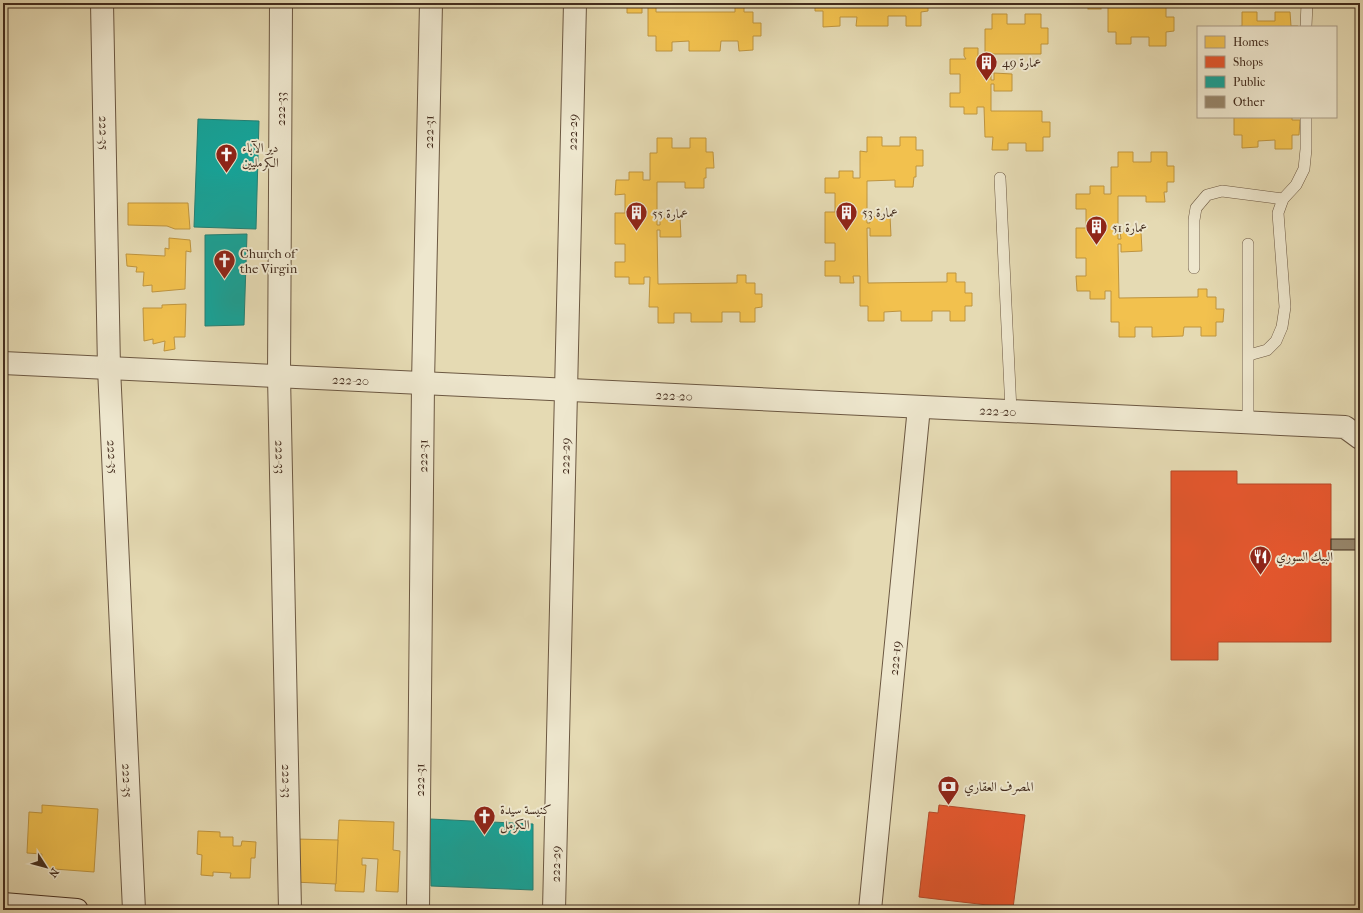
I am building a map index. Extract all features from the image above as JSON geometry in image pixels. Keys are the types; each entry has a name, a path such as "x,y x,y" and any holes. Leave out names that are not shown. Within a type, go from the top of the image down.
{"street":[{"name":"222-35","path":"102,3 109,368 134,910"},
{"name":"222-33","path":"281,3 278,376 290,910"},
{"name":"222-31","path":"418,910 423,383 431,3"},
{"name":"222-29","path":"554,910 575,3"},
{"name":"222-20","path":"3,363 1355,427"},
{"name":"222-19","path":"870,910 919,407"},
{"path":"3,904 77,910"}],"lane":[{"path":"1306,26 1307,3"},
{"path":"1248,355 1266,350 1276,341 1282,327 1285,307 1278,213 1283,198 1296,185 1304,169 1306,149 1306,118"},
{"path":"1000,178 1011,411"},
{"path":"1194,268 1194,220 1196,208 1207,196 1222,191 1283,198"},
{"path":"1248,244 1248,422"}],"building: Homes":[{"path":"614,3 656,3 656,12 735,12 735,3 744,3 744,12 753,12 753,23 761,23 761,36 753,36 753,50 739,51 738,41 721,41 720,51 689,51 689,41 672,42 672,51 656,51 656,36 648,36 648,6 642,6 642,13 627,13 627,6 614,6"},
{"path":"815,3 928,3 928,11 921,12 921,26 906,26 906,16 888,16 888,26 856,26 857,17 840,17 840,26 823,27 823,11 815,11"},
{"path":"1088,3 1101,3 1101,9 1088,9"},
{"path":"1108,3 1114,3 1114,6 1166,5 1166,17 1174,17 1174,31 1166,32 1166,46 1149,46 1149,37 1131,37 1131,44 1116,44 1116,32 1108,32"},
{"path":"1242,12 1257,12 1257,21 1275,21 1275,12 1290,12 1291,26 1242,26"},
{"name":"عمارة 49","path":"992,14 1007,14 1007,24 1025,24 1025,14 1041,14 1041,28 1048,28 1048,44 1041,44 1041,54 991,54 991,80 994,80 994,73 1012,74 1012,91 994,91 994,84 991,84 991,111 1042,111 1042,122 1050,122 1050,137 1043,137 1043,151 1026,151 1026,143 1008,143 1008,150 992,150 993,137 985,137 984,107 977,107 977,114 964,114 964,107 950,107 950,93 960,93 960,74 950,74 950,59 966,59 964,56 964,48 978,48 978,56 985,56 985,29 992,29"},
{"path":"1234,118 1292,118 1292,120 1300,120 1299,135 1292,135 1292,149 1275,149 1275,140 1258,141 1258,147 1242,148 1242,135 1234,135"},
{"name":"عمارة 53","path":"867,137 882,137 882,146 900,146 900,137 916,137 916,150 923,150 923,166 916,166 916,177 914,177 913,187 895,187 895,180 867,181 867,223 870,223 869,217 890,216 891,236 870,236 870,228 867,228 868,283 947,282 947,273 956,273 956,282 965,282 965,293 972,293 972,306 965,306 965,321 950,321 950,311 932,311 932,321 901,321 901,311 884,312 884,321 868,321 868,306 860,306 860,276 853,276 854,283 840,283 840,276 825,276 825,261 835,261 835,243 825,243 825,212 835,212 835,193 825,193 825,178 839,178 839,171 853,171 853,178 860,178 860,151 867,152"},
{"name":"عمارة 55","path":"657,138 672,138 672,148 690,148 690,138 706,138 706,152 713,152 714,168 706,168 704,188 685,188 685,182 657,182 657,225 660,225 660,218 680,218 681,237 660,237 660,230 657,230 658,284 737,283 737,275 746,275 746,283 755,283 755,294 762,294 762,307 755,308 755,322 740,322 740,312 722,312 722,322 691,322 691,313 674,313 674,323 658,323 658,307 649,307 650,277 644,277 644,284 629,284 629,277 615,277 615,262 625,262 625,244 615,244 615,213 625,213 625,194 615,195 616,180 629,180 629,172 643,172 643,180 650,180 650,153 657,153"},
{"name":"عمارة 51","path":"1118,152 1133,152 1133,162 1151,162 1151,152 1167,152 1167,166 1174,166 1174,182 1167,182 1167,192 1164,192 1165,202 1146,202 1146,196 1118,196 1118,239 1121,239 1120,232 1141,232 1142,251 1121,252 1121,244 1118,244 1119,298 1198,297 1198,289 1207,289 1207,297 1216,297 1216,309 1224,309 1223,322 1216,322 1216,336 1201,336 1201,327 1184,327 1183,336 1152,337 1152,327 1135,327 1135,337 1119,337 1119,322 1111,322 1111,291 1105,291 1105,299 1090,299 1090,291 1077,291 1076,276 1086,276 1086,258 1076,258 1076,228 1086,228 1086,209 1076,209 1076,194 1090,194 1090,186 1104,186 1104,194 1111,194 1111,167 1118,167"},
{"path":"128,203 188,203 190,229 175,229 167,226 128,225"},
{"path":"169,238 190,240 191,252 186,251 185,289 152,292 152,285 143,286 144,272 136,272 137,267 127,266 126,254 165,256 165,248 169,249"},
{"path":"186,304 185,337 174,337 175,349 164,351 165,341 153,344 153,339 144,341 143,308 162,308 162,305"},
{"path":"42,805 98,809 94,872 41,868 42,854 27,853 29,812 42,813"},
{"path":"339,820 394,822 393,850 400,851 398,892 376,891 378,859 362,858 362,865 366,865 364,892 335,891"},
{"path":"198,831 220,832 220,837 233,837 233,846 241,846 242,841 256,842 255,858 251,858 250,878 230,878 231,873 213,872 213,876 201,875 202,855 197,854"},
{"path":"296,839 338,840 336,884 294,882"}],"building: Shops":[{"path":"1171,471 1237,471 1237,484 1331,484 1331,642 1218,642 1218,660 1171,660"},
{"path":"939,805 1025,815 1013,908 919,897 929,812 938,813"}],"building: Public":[{"name":"دير الآباء الكرمليين","path":"198,119 259,121 256,229 194,227"},
{"name":"Church of the Virgin","path":"247,234 244,325 205,326 205,235"},
{"path":"430,819 533,824 533,890 431,886"}],"building: Other":[{"path":"1331,539 1360,539 1360,550 1331,550"}],"place":[{"name":"عمارة 49","path":"986,82"},
{"name":"دير الآباء الكرمليين","path":"227,174"},
{"name":"عمارة 55","path":"636,232"},
{"name":"عمارة 53","path":"846,232"},
{"name":"عمارة 51","path":"1097,246"},
{"name":"Church of the Virgin","path":"225,280"},
{"name":"البيك السوري","path":"1260,576"},
{"name":"المصرف العقاري","path":"949,806"},
{"name":"كنيسة سيدة الكرمل","path":"484,836"}]}
